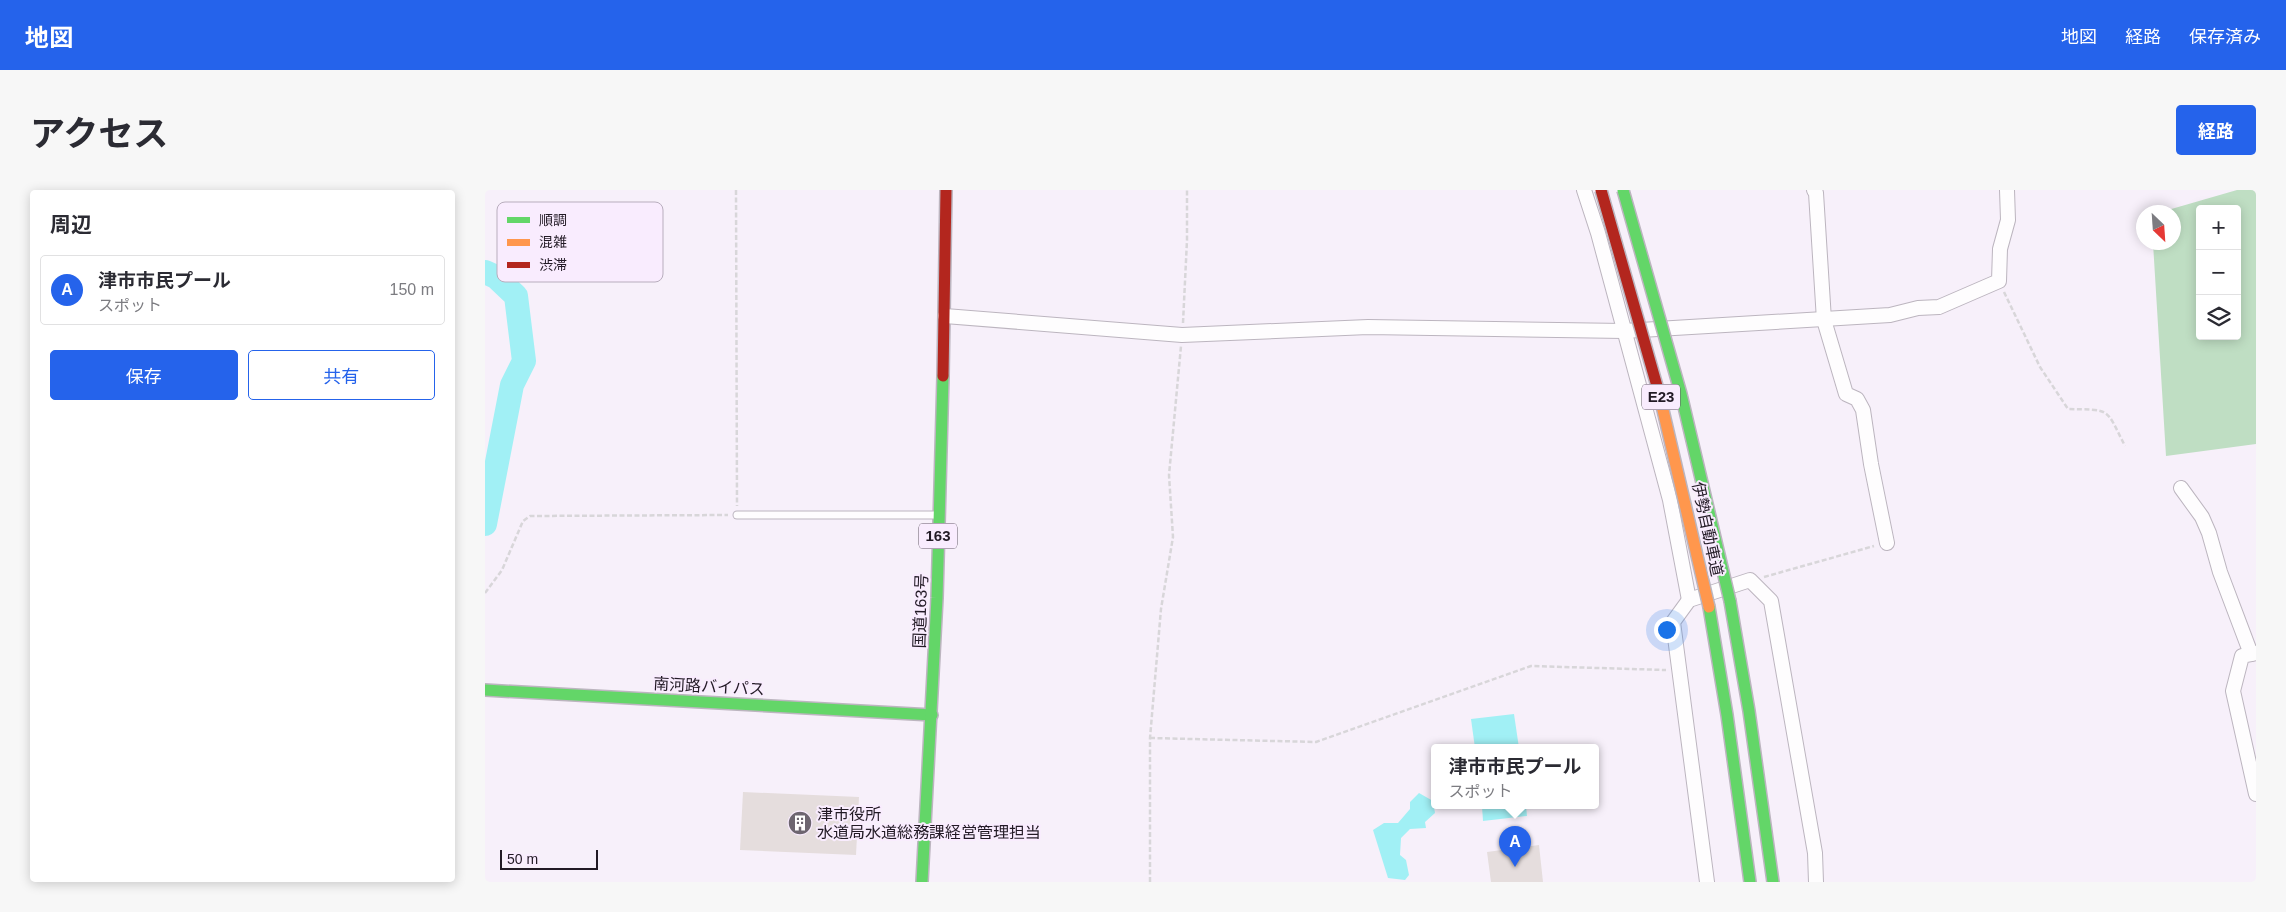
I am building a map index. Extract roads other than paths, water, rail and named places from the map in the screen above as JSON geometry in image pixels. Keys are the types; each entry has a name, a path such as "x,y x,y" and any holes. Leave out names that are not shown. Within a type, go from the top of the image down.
{"highway":[{"name":"国道163号","path":"922,882 932,715 945,316 946,190"},
{"name":"伊勢自動車道","path":"1601,190 1629,280 1670,431 1709,607 1727,715 1750,882"},
{"name":"伊勢自動車道","path":"1623,190 1650,274 1691,425 1730,601 1749,710 1773,882"},
{"name":"南河路バイパス","path":"485,690 932,715"}],"street":[{"path":"1584,190 1598,233 1670,500 1689,600"},
{"path":"1814,190 1816,193 1824,320 1846,394 1857,399 1863,410 1871,464 1887,543"},
{"path":"945,316 1182,335 1368,327 1624,331 1890,315 1918,308 1939,307 1999,281 2000,249 2007,220 2007,190"},
{"path":"2181,488 2202,517 2220,572 2254,654 2242,656 2233,691 2256,794"},
{"path":"1707,882 1673,622 1689,600 1750,580 1771,601 1815,853 1816,882"}],"lane":[{"path":"737,514 938,515"}],"water":[{"path":"1514,714 1518,744 1474,744 1471,719"},
{"path":"1419,793 1431,800 1431,809 1434,809 1435,813 1425,822 1426,828 1410,829 1401,838 1400,855 1406,860 1409,875 1405,880 1388,878 1373,830 1384,823 1398,823 1410,809 1410,802"},
{"path":"1482,809 1526,809 1527,816 1483,821"}],"waterway":[{"path":"485,272 497,278"},
{"path":"485,524 512,385 524,361 516,296 501,282"}],"place":[{"name":"津市役所 水道局水道総務課経営管理担当","path":"800,823"},
{"name":"津市市民プール","path":"1515,867"}]}
